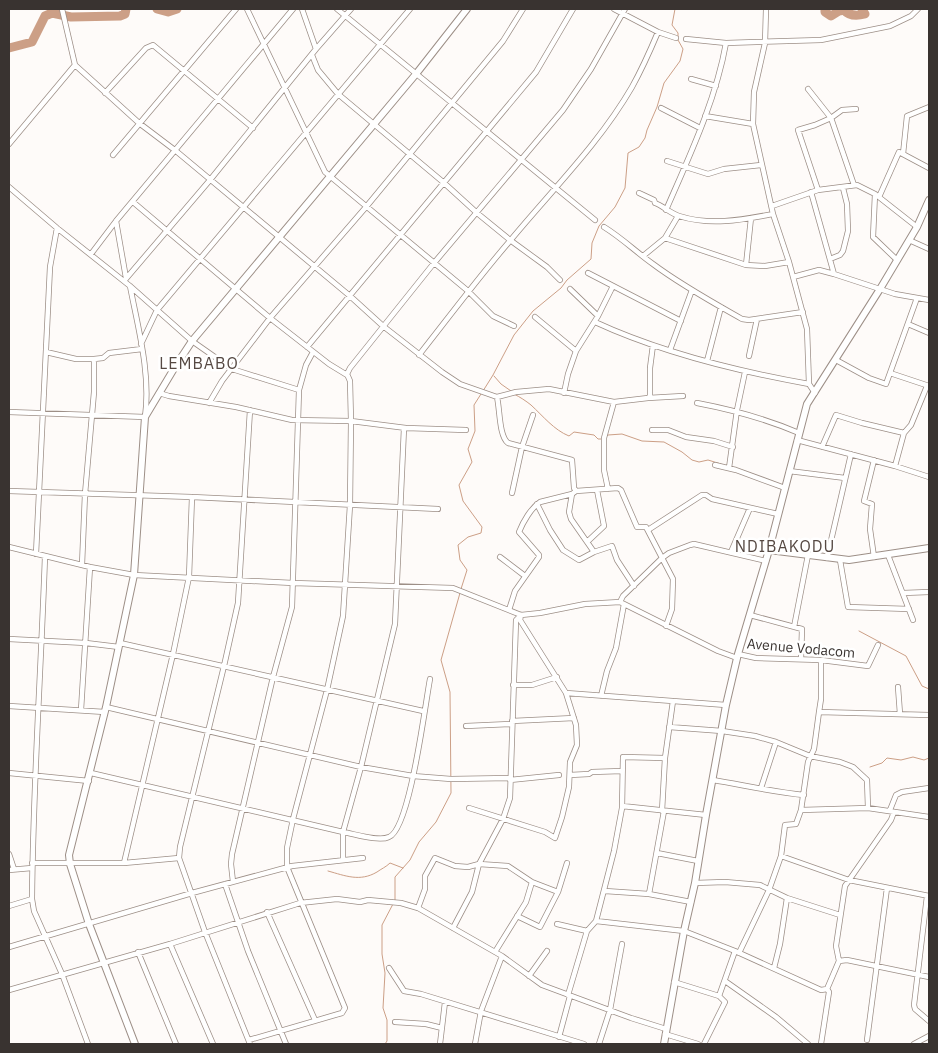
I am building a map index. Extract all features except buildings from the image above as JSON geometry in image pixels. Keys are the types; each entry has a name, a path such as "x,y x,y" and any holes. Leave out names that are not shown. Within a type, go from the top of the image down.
{"street":[{"path":"113,155 236,9"},
{"path":"248,9 325,172 468,291 493,316 514,326"},
{"path":"91,254 116,221 293,9"},
{"path":"302,9 316,50"},
{"path":"337,9 595,220"},
{"path":"125,280 351,9"},
{"path":"141,347 157,310 410,9"},
{"path":"145,416 192,341 416,74 467,9"},
{"path":"209,403 222,381 270,318 366,207 503,41 523,9"},
{"path":"307,347 536,72 573,9"},
{"path":"614,9 624,11 658,32 676,38"},
{"path":"766,9 765,43 754,92 753,124 773,214 789,262 807,329 808,384 815,393"},
{"path":"686,39 726,43 821,40 881,28 902,21 918,9"},
{"path":"63,11 75,65 139,123 176,151 350,296 383,326 419,355 460,384 497,397 516,392 549,389 614,402 683,396"},
{"path":"250,410 238,603 180,847 179,858 205,932 250,1042 342,1013 345,1008 300,903 287,867 287,848 327,690 343,616 350,505 351,421 350,382 348,376 350,368 434,263 566,106 591,69 624,11"},
{"path":"419,355 468,291 593,143 643,67 658,32"},
{"path":"666,210 685,167 716,86 726,43"},
{"path":"105,93 146,48 153,45 253,128"},
{"path":"312,55 318,70 338,94 477,213 547,267 560,280"},
{"path":"9,144 75,65"},
{"path":"691,79 716,86"},
{"path":"808,89 831,118 854,186"},
{"path":"904,154 907,116 929,107"},
{"path":"661,108 700,128"},
{"path":"818,190 798,130 831,118 842,110 856,109"},
{"path":"705,116 753,124"},
{"path":"897,260 873,238 877,196 899,152 929,168"},
{"path":"667,161 708,174 761,165"},
{"path":"772,206 818,190 854,186 877,196 917,227"},
{"path":"9,187 57,228 125,280 192,341 232,369 299,390"},
{"path":"830,259 840,255 843,251 848,231 848,204 843,188"},
{"path":"811,192 834,274"},
{"path":"639,193 654,200 655,203 678,216 709,222 773,214"},
{"path":"664,1044 726,706 807,404 880,289 917,227 929,200"},
{"path":"133,202 270,318 328,364 348,376"},
{"path":"643,256 664,238 678,216"},
{"path":"746,265 751,218"},
{"path":"116,221 125,280"},
{"path":"604,227 617,234 643,256 692,290 742,319 757,320 803,312"},
{"path":"36,554 50,267 57,228"},
{"path":"664,238 746,265 765,266 789,262"},
{"path":"909,240 929,249"},
{"path":"793,277 820,270 880,289 929,300"},
{"path":"588,273 681,321"},
{"path":"130,286 148,397 138,496 134,575 106,710 69,855 88,924 135,1044"},
{"path":"564,393 576,352 598,316 613,286"},
{"path":"570,289 598,316"},
{"path":"670,350 692,290"},
{"path":"836,360 868,378 886,384 916,298"},
{"path":"707,361 721,307"},
{"path":"535,317 576,352"},
{"path":"749,356 757,320"},
{"path":"594,322 653,345 707,361 746,372 808,384"},
{"path":"908,324 929,333"},
{"path":"648,398 650,396 650,368 653,345"},
{"path":"46,352 76,359 94,359 103,358 109,353 141,347"},
{"path":"233,882 231,864 243,808 273,677 292,607 299,390 306,365 313,352"},
{"path":"82,565 85,494 94,392 94,359"},
{"path":"729,468 737,410 746,372"},
{"path":"890,373 928,386 911,425 904,433 895,466"},
{"path":"160,393 299,421 351,421 404,428 466,430"},
{"path":"497,397 501,432 508,444 572,460 574,492 569,512 571,519 594,552"},
{"path":"608,489 604,470 604,438 614,402"},
{"path":"697,403 737,410 774,422 798,437 822,447 874,460 929,477"},
{"path":"9,412 145,416"},
{"path":"512,494 522,447 533,415"},
{"path":"822,447 836,415 904,433"},
{"path":"343,860 343,832 362,767 395,624 404,428"},
{"path":"652,430 668,430 686,437 714,441 733,447"},
{"path":"827,558 851,454"},
{"path":"874,460 864,501 872,504 870,529 874,557"},
{"path":"716,465 785,488"},
{"path":"789,471 845,478"},
{"path":"509,610 515,591 539,557 519,532 536,504 574,492 618,488 621,490 637,527 646,527 648,530 673,579 672,609 666,626"},
{"path":"587,542 604,526 597,490"},
{"path":"9,491 192,497 438,509"},
{"path":"648,530 702,495 778,514"},
{"path":"124,862 173,654 189,577 192,497"},
{"path":"536,504 563,550 579,560 594,552 612,546 617,560 634,586"},
{"path":"731,552 750,508"},
{"path":"602,696 607,671 616,648 623,596 662,558 669,553 694,544 766,561"},
{"path":"9,547 90,567 134,575 293,583 453,588 520,615 585,604 622,603"},
{"path":"769,550 840,560 874,557 929,548"},
{"path":"794,627 808,555"},
{"path":"888,555 913,620"},
{"path":"45,556 40,708 35,775 32,899 44,936 62,974 88,1044"},
{"path":"500,557 525,576"},
{"path":"840,560 848,607 909,609"},
{"path":"81,710 90,567"},
{"path":"903,594 929,592"},
{"name":"Avenue Vodacom","path":"622,603 718,651 738,656 821,660 868,666 878,645"},
{"path":"469,808 545,832 555,838 562,817 570,775 570,762 577,745 576,726 566,693 520,620 520,615"},
{"path":"453,928 472,892 479,864 503,819 510,798 516,620 520,615"},
{"path":"750,615 802,629 801,659"},
{"path":"9,639 120,645 173,654 423,711"},
{"path":"720,996 737,952 769,890 781,856 785,825 792,826 796,824 801,810 810,756 814,749 821,699 821,660"},
{"path":"513,685 532,685 557,677"},
{"path":"90,773 343,832 380,839 390,837 396,832 400,823 413,776 430,679"},
{"path":"898,687 900,714"},
{"path":"566,693 726,706"},
{"path":"649,894 663,811 665,758 673,701"},
{"path":"9,706 106,710 157,719 362,767 413,776 451,779 510,779 559,775"},
{"path":"819,712 929,715"},
{"path":"466,726 574,718"},
{"path":"670,727 755,736 776,742 810,756 840,762 853,767 867,780 868,808"},
{"path":"761,788 776,742"},
{"path":"559,1037 587,931 596,921 605,891 622,806 622,758 665,758"},
{"path":"570,775 622,771"},
{"path":"9,773 89,781"},
{"path":"713,780 769,791 804,795"},
{"path":"820,1044 829,992 827,989 839,961 836,946 845,886 891,820 896,796 902,792 929,788"},
{"path":"622,806 706,815"},
{"path":"801,810 868,808 929,817"},
{"path":"657,853 698,861"},
{"path":"9,854 11,869 32,865 179,858"},
{"path":"781,856 849,880 928,896 914,1006 929,1021"},
{"path":"9,947 287,867 363,858"},
{"path":"418,908 425,888 426,876 435,858 456,866 468,867 479,864 508,866 532,882 558,892"},
{"path":"517,916 540,927 558,892 567,863"},
{"path":"494,952 526,902 532,882"},
{"path":"695,882 760,885 787,898 840,915"},
{"path":"225,884 237,922 286,1044"},
{"path":"866,1040 887,888"},
{"path":"605,891 649,894 691,902"},
{"path":"9,990 170,944 300,903 337,898 360,902 368,900 401,903 418,908 502,956 542,984 698,1044"},
{"path":"774,968 780,944 787,898"},
{"path":"9,906 32,899"},
{"path":"268,912 315,1020"},
{"path":"596,921 684,931 774,968 820,990 827,989"},
{"path":"557,924 587,931"},
{"path":"170,944 213,1044"},
{"path":"599,1044 610,1010 622,944"},
{"path":"529,976 547,950"},
{"path":"138,952 176,1044"},
{"path":"474,1044 481,1012 502,956"},
{"path":"839,961 847,960 929,977"},
{"path":"389,968 404,991 421,994 582,1044"},
{"path":"725,981 776,1017 808,1044"},
{"path":"674,982 720,996 725,1002 704,1044"},
{"path":"440,1044 445,1002"},
{"path":"395,1022 426,1024 442,1028"},
{"path":"914,1044 929,1036"}],"waterway":[{"path":"9,48 32,42 45,16 52,13 71,17 120,16 125,14 126,9"},
{"path":"157,9 168,12 177,9"},
{"path":"483,391 514,335 533,311 561,288 567,280 591,259 592,243 599,226 615,207 625,188 628,153 639,147 645,138 664,83 680,61 683,49 678,40 678,33 672,25 675,9"},
{"path":"825,9 825,12 831,16 844,10 853,15 865,14 862,9"},
{"path":"494,376 511,391"},
{"path":"461,589 467,570 460,560 458,545 468,537 481,533 482,527 463,501 459,485 472,462 468,449 475,431 474,405 481,394"},
{"path":"514,394 531,405 554,426 569,436 574,432 594,435 598,439 602,439"},
{"path":"606,437 608,435 622,434 642,441 664,442 692,460 699,462 708,460 721,464"},
{"path":"395,900 395,877 410,860 419,842 436,822 451,793 450,692 441,660 460,593"},
{"path":"859,631 906,656 922,686 929,689"},
{"path":"870,767 882,763 887,758 901,760 913,757 924,760 929,758"},
{"path":"328,871 347,876 365,877 377,872 390,863 403,868"},
{"path":"385,1044 387,1041 387,1020 383,1008 385,973 382,954 382,925 393,904"}],"district":[{"name":"LEMBABO","path":"199,363"},
{"name":"NDIBAKODU","path":"785,546"}]}
